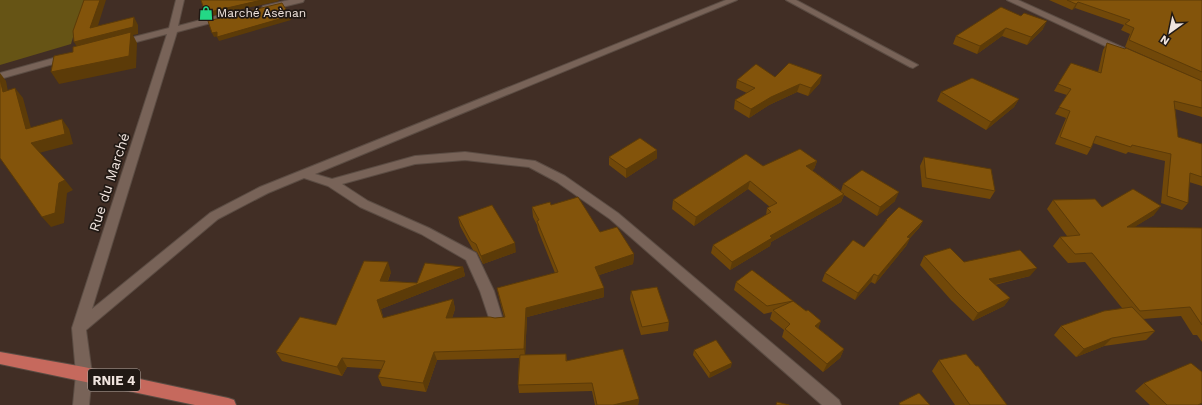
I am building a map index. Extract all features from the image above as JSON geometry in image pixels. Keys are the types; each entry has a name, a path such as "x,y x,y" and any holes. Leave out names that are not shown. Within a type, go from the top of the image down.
{"main road":[{"name":"RNIE 4","path":"0,358 84,374 228,405"}],"street":[{"name":"Rue du Marché","path":"82,405 84,374 78,328 173,29 180,0"},
{"path":"255,10 300,0"},
{"path":"78,328 214,216 264,190 733,0"},
{"path":"790,0 914,65"},
{"path":"1011,0 1128,54"},
{"path":"113,45 233,15"},
{"path":"0,76 75,55"},
{"path":"332,182 415,160 465,156 531,164 561,179 614,216 833,405"},
{"path":"303,174 332,182 364,204 425,231 471,257 487,291 496,320"}],"shaded area":[{"path":"0,0 84,0 71,44 0,65"}],"building":[{"path":"84,0 100,0 90,28 134,17 133,27 74,42 73,31"},
{"path":"201,0 262,0 205,13"},
{"path":"1067,0 1202,0 1202,72 1129,40 1134,28 1125,24 1130,20 1078,2 1076,4"},
{"path":"282,3 290,16 217,37 217,32 212,33 208,21"},
{"path":"1001,7 1021,16 1024,13 1047,21 1031,37 1006,28 980,46 956,36"},
{"path":"131,32 129,56 51,72 54,56 73,52 73,47"},
{"path":"1107,43 1125,49 1126,48 1202,81 1202,108 1174,101 1178,137 1202,144 1202,177 1190,173 1188,203 1167,196 1171,154 1132,145 1131,147 1096,136 1091,148 1060,137 1070,111 1059,107 1071,89 1058,84 1071,63 1101,73"},
{"path":"789,63 822,75 811,88 800,84 771,97 751,109 735,100 755,88 737,80 756,64 775,77"},
{"path":"972,78 1019,99 991,122 941,92"},
{"path":"0,79 3,92 15,88 26,129 62,119 65,134 31,143 65,180 59,183 55,213 42,217 0,158"},
{"path":"640,138 657,150 626,169 609,157"},
{"path":"800,149 817,161 806,166 844,194 770,236 772,238 732,262 713,245 771,212 767,208 777,203 750,181 696,217 673,200 746,154 763,166"},
{"path":"924,157 991,169 995,191 926,178"},
{"path":"862,170 899,192 880,207 843,184"},
{"path":"1133,189 1161,206 1127,227 1202,228 1202,325 1190,307 1140,311 1092,253 1075,254 1060,237 1080,235 1053,200 1095,199 1102,207"},
{"path":"578,197 600,232 617,227 634,254 595,267 604,288 526,308 524,349 434,352 423,383 378,377 385,361 342,358 337,367 276,352 300,317 336,325 364,261 388,262 380,281 417,283 425,263 463,267 377,300 383,318 453,299 446,318 505,317 497,288 558,272 537,221 539,220 532,207 550,202 551,205"},
{"path":"492,205 515,243 481,256 476,244 471,241 458,217"},
{"path":"899,207 923,221 907,237 910,238 878,276 874,274 858,293 825,273 853,240 864,247 886,220"},
{"path":"950,248 964,262 1020,250 1037,268 989,279 1010,298 978,313 924,256"},
{"path":"752,270 793,301 767,306 736,282"},
{"path":"657,287 669,322 642,327 631,291"},
{"path":"793,301 806,311 808,310 821,321 815,326 844,349 827,364 785,329 790,324 773,310"},
{"path":"1132,307 1155,331 1112,338 1084,349 1061,326 1104,311"},
{"path":"716,340 732,363 710,373 694,350"},
{"path":"623,349 639,399 613,405 597,405 592,383 518,385 520,355 566,354 566,361"},
{"path":"966,354 976,366 978,366 1007,405 970,405 939,360"},
{"path":"1191,363 1202,372 1202,403 1198,405 1167,405 1144,383"},
{"path":"919,393 930,405 900,405 899,403"},
{"path":"777,402 789,405 776,405"}],"place":[{"name":"Marché Asènan","path":"206,13"}]}
